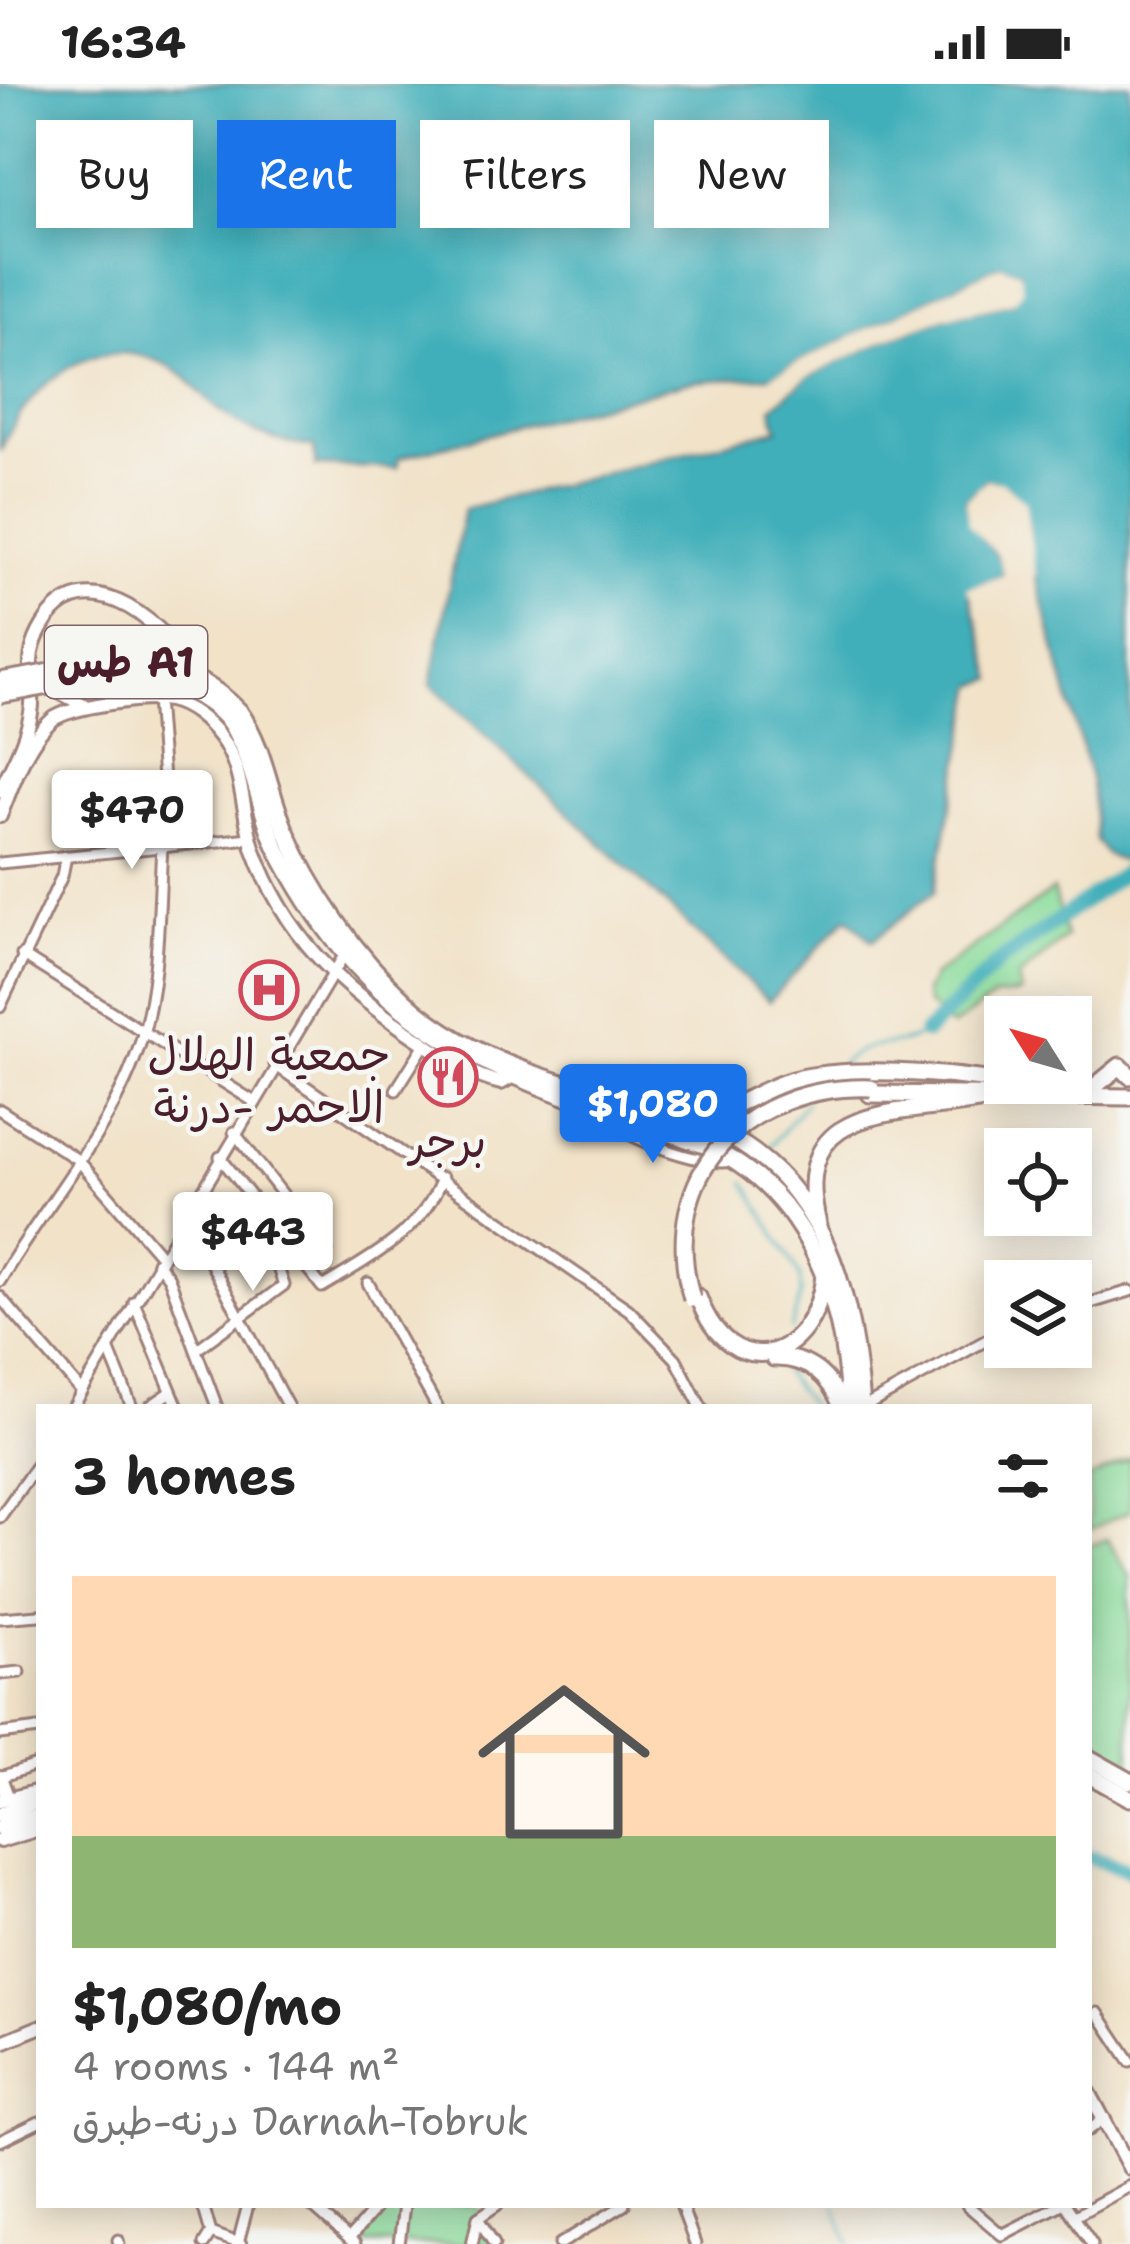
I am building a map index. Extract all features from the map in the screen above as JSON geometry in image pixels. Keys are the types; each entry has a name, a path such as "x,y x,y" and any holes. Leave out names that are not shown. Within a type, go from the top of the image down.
{"main road":[{"name":"طس A1","path":"0,681 142,662 195,675 263,753 279,814 303,865 401,997 446,1031 505,1062 710,1129 755,1156 786,1185 820,1232 852,1311 862,1404"},
{"name":"طس A1","path":"0,695 107,678 152,677 192,690 234,716 282,858 346,952 404,1014 510,1078 735,1160 779,1198 825,1273 843,1338 846,1404"},
{"path":"1094,1088 1120,1066 1130,1076"},
{"path":"662,1112 725,1112 777,1085 816,1076 856,1074 984,1086"},
{"path":"844,1404 826,1377 810,1366 791,1358 744,1356 721,1344 695,1298 689,1256 693,1214 724,1150 753,1123 788,1104 826,1094 984,1088"},
{"path":"1094,1088 1130,1093"},
{"path":"871,1091 984,1090"},
{"path":"820,1232 811,1178 819,1153 836,1132 869,1116 984,1092"},
{"path":"1092,1092 1130,1093"},
{"path":"695,1298 727,1342 748,1352 770,1353 789,1347 812,1324 825,1273"},
{"path":"1092,1760 1130,1781"},
{"path":"1092,1777 1130,1798"},
{"path":"0,1815 36,1803"},
{"path":"0,1828 36,1817"}],"street":[{"path":"0,791 33,704 29,672 38,636 54,614 84,597 114,597 143,614 182,655 176,685 157,699"},
{"path":"29,672 57,693 90,707"},
{"path":"0,1281 111,1111 144,1032 165,847 157,699"},
{"path":"0,816 31,748 56,717 90,707 157,699 189,709 229,748 250,838 281,911 331,974 425,1044 485,1079 501,1083 510,1078"},
{"path":"33,704 46,703 56,717"},
{"path":"3,865 250,838"},
{"path":"0,1007 59,882 66,856"},
{"path":"75,1404 253,1100 346,952"},
{"path":"22,955 253,1100"},
{"path":"396,1090 425,1044"},
{"path":"275,1065 641,1319 676,1359 699,1404"},
{"path":"0,1110 78,1160 159,1259 216,1404"},
{"path":"234,1132 327,1251"},
{"path":"220,1157 322,1287 424,1217 442,1178"},
{"path":"182,1219 191,1226 286,1404"},
{"path":"196,1350 284,1286 277,1265"},
{"path":"368,1282 435,1404"},
{"path":"1092,1303 1130,1291"},
{"path":"0,1297 82,1392"},
{"path":"134,1302 177,1404"},
{"path":"868,1404 984,1341"},
{"path":"108,1348 131,1404"},
{"path":"153,1404 171,1391"},
{"path":"0,1517 36,1466"},
{"path":"0,1618 36,1615"},
{"path":"0,1674 20,1672"},
{"path":"0,1734 36,1729"},
{"path":"36,1765 0,1777 4,1800 36,1792"},
{"path":"0,1841 36,1830"},
{"path":"1092,2017 1098,2012 1130,2061"},
{"path":"0,2043 36,2033"},
{"path":"1092,2097 1130,2169"},
{"path":"1092,2128 1105,2118"},
{"path":"0,2141 36,2123"},
{"path":"1092,2207 1130,2186"},
{"path":"203,2208 207,2239 240,2244 247,2208"},
{"path":"314,2208 352,2241 376,2208"},
{"path":"399,2244 404,2208"},
{"path":"472,2244 478,2218 493,2208"},
{"path":"560,2244 619,2208"},
{"path":"682,2208 695,2244"},
{"path":"971,2210 1000,2235 1057,2208"},
{"path":"1066,2208 1092,2244"},
{"path":"1075,2216 1090,2208"},
{"path":"478,2218 494,2244"},
{"path":"1013,2232 1021,2244"}],"green space":[{"path":"1053,890 1066,937 1018,978 1021,993 984,996 984,1004 952,1027 927,1004 925,992 933,976"},
{"path":"1130,1459 1130,1511 1092,1529 1092,1478"},
{"path":"1107,1539 1130,1576 1130,1776 1092,1755 1092,1545"},
{"path":"380,2208 478,2208 499,2244 364,2244 356,2238"}],"water":[{"path":"0,84 1130,84 1130,865 1106,854 1096,841 1091,782 1031,558 1023,508 1010,490 987,479 966,499 974,526 1004,575 968,589 994,679 976,685 934,892 872,941 847,917 769,1001 431,684 464,509 778,429 772,408 807,377 943,318 1014,302 1020,272 1000,265 770,376 689,382 398,458 398,468 316,466 314,447 247,428 178,372 149,358 122,353 95,356 49,382 29,402 0,452"}],"pier":[{"path":"1001,265 1020,272 1023,290 1014,302 943,318 891,337 807,377 779,398 777,393 804,372 889,332 942,312 1011,297 1017,281 1010,271 1002,271 773,381 770,376"},
{"path":"987,479 1002,482 1025,501 1036,575 1030,576 1026,560 1019,504 989,485 972,500 974,522 1003,553 1010,577 969,594 967,588 1004,575 998,556 968,524 966,499"}],"waterway":[{"path":"925,1033 998,963 1130,869"},
{"path":"837,1068 859,1051 925,1033"},
{"path":"766,1152 806,1102"},
{"path":"745,1182 800,1276 801,1294 791,1329"},
{"path":"783,1371 809,1404"},
{"path":"1092,1858 1130,1870"},
{"path":"836,2208 849,2244"}],"place":[{"name":"جمعية الهلال الاحمر -درنة","path":"269,990"},
{"name":"برجر","path":"448,1077"}]}
